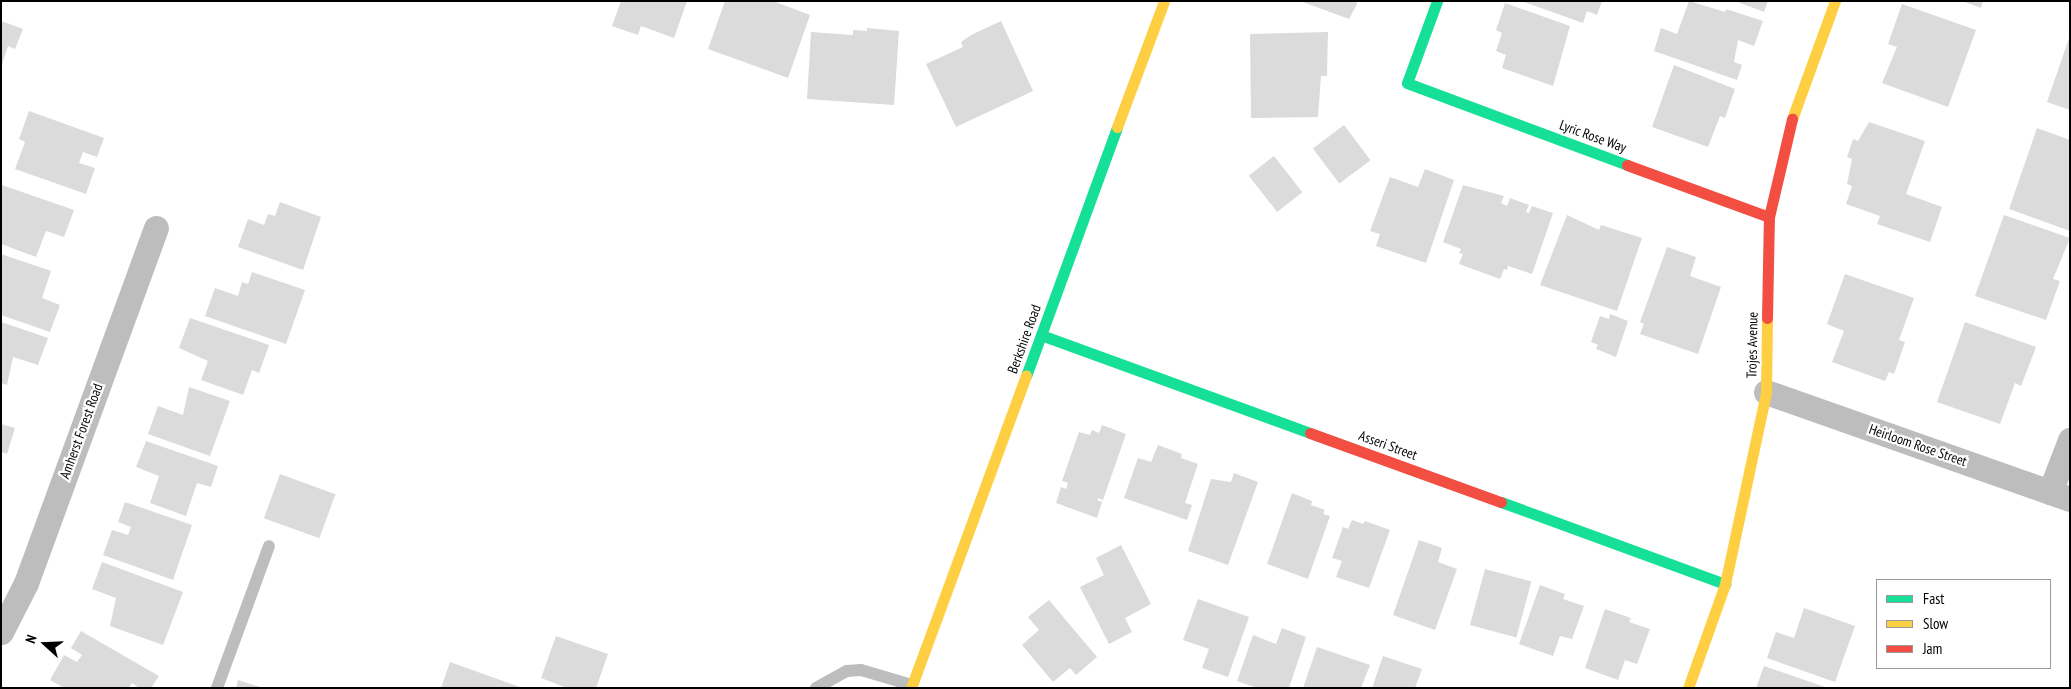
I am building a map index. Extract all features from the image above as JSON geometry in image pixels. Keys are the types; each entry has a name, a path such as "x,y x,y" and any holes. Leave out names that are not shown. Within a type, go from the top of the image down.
{"street":[{"name":"Berkshire Road","path":"912,686 1164,1"},
{"name":"Lyric Rose Way","path":"1437,1 1406,84 1769,217"},
{"name":"Trojes Avenue","path":"1688,688 1725,584 1766,392 1769,217 1792,117 1835,1"},
{"name":"Amherst Forest Road","path":"1,632 26,582 156,228"},
{"name":"Asseri Street","path":"1041,335 1725,584"},
{"name":"Heirloom Rose Street","path":"1766,392 2060,495"},
{"path":"2060,495 2070,440"}],"lane":[{"path":"217,688 269,546"},
{"path":"816,688 840,673 861,670 912,686"}],"building":[{"path":"621,1 687,1 674,38 641,26 638,35 612,26"},
{"path":"725,1 773,1 810,15 788,78 708,49"},
{"path":"1300,1 1356,1 1357,4 1349,19"},
{"path":"1602,1 1597,15 1587,11 1583,23 1524,2"},
{"path":"1689,1 1725,12 1726,9 1763,21 1754,46 1738,40 1734,62 1742,65 1737,80 1654,51 1661,28 1677,34"},
{"path":"1735,1 1768,1 1764,12"},
{"path":"1962,1 1983,1 1981,8"},
{"path":"1505,3 1570,26 1553,86 1502,68 1506,55 1496,51 1502,33 1496,30"},
{"path":"1902,4 1976,30 1948,107 1882,83 1897,47 1888,44"},
{"path":"1,21 23,29 15,49 8,46 2,64"},
{"path":"1001,21 1033,91 956,127 926,64 963,47 961,42 971,35"},
{"path":"867,28 899,31 894,105 807,99 811,32 853,35 853,30 867,31"},
{"path":"1328,32 1327,76 1321,76 1318,117 1251,118 1250,34"},
{"path":"2070,38 2070,110 2047,102"},
{"path":"1674,65 1735,89 1725,118 1720,116 1708,147 1652,127"},
{"path":"29,111 104,138 97,157 83,152 79,163 95,168 86,194 15,169 25,142 19,139"},
{"path":"1869,122 1925,141 1906,194 1942,207 1930,242 1877,224 1880,216 1846,204 1852,186 1847,184 1852,159 1847,157 1853,139 1858,141"},
{"path":"1344,125 1370,160 1339,184 1313,148"},
{"path":"2037,128 2070,140 2070,231 2009,209"},
{"path":"1274,156 1302,192 1277,212 1249,176"},
{"path":"1425,169 1454,180 1426,263 1376,246 1380,234 1370,231 1390,177 1418,187"},
{"path":"2,185 74,210 64,237 46,231 36,257 1,244"},
{"path":"1463,185 1504,196 1501,203 1507,206 1510,198 1529,205 1526,212 1529,213 1532,206 1553,213 1532,274 1508,266 1507,270 1504,269 1500,279 1459,264 1463,254 1459,253 1461,249 1443,242"},
{"path":"280,202 321,217 303,270 238,247 248,219 264,225 268,214 275,216"},
{"path":"1567,215 1599,230 1601,225 1642,238 1617,311 1540,285"},
{"path":"2004,215 2070,238 2053,279 2060,281 2046,320 1975,296"},
{"path":"1667,247 1696,257 1690,276 1721,287 1698,354 1640,334 1644,324 1640,322"},
{"path":"1,254 51,271 42,298 60,305 50,332 1,315"},
{"path":"252,272 305,290 286,344 205,316 215,288 238,296 242,282 248,284"},
{"path":"1845,274 1914,298 1899,340 1905,342 1894,374 1889,372 1885,381 1832,362 1844,331 1827,324"},
{"path":"1610,314 1628,321 1616,357 1596,349 1598,345 1591,342 1600,316 1609,319"},
{"path":"190,318 269,345 259,373 252,370 243,395 201,380 208,361 179,348"},
{"path":"1,322 48,338 38,365 13,357 7,385 1,383"},
{"path":"1965,322 2036,347 2021,386 2015,383 2000,424 1937,402"},
{"path":"189,387 230,401 210,456 148,434 158,406 183,415"},
{"path":"1,424 15,428 7,454 1,452"},
{"path":"1102,425 1126,434 1103,500 1098,498 1097,500 1102,502 1097,518 1056,503 1061,487 1066,489 1068,483 1062,481 1079,432 1090,435 1092,430 1099,433"},
{"path":"146,441 218,466 211,487 197,483 186,516 150,503 159,476 136,467"},
{"path":"1158,445 1182,454 1181,458 1198,464 1185,503 1192,505 1187,520 1124,498 1138,458 1151,462"},
{"path":"1234,473 1258,482 1228,565 1188,551 1211,479 1231,482"},
{"path":"280,474 335,494 319,538 264,518"},
{"path":"1292,493 1312,501 1311,505 1325,510 1323,514 1330,516 1308,579 1267,564"},
{"path":"125,502 192,525 173,580 103,555 112,530 128,535 131,527 118,522"},
{"path":"1352,520 1363,524 1365,521 1390,530 1369,588 1336,577 1342,561 1332,558 1343,527 1348,529"},
{"path":"1419,540 1442,548 1438,562 1457,569 1435,630 1393,615"},
{"path":"1121,545 1151,604 1125,618 1132,632 1109,644 1080,587 1104,575 1096,558"},
{"path":"102,562 183,592 163,645 110,626 116,598 92,589"},
{"path":"1485,569 1531,581 1516,637 1470,625"},
{"path":"1540,585 1565,594 1563,599 1584,606 1572,639 1560,636 1553,656 1519,644"},
{"path":"1198,599 1249,617 1228,677 1202,668 1209,649 1183,640"},
{"path":"1049,600 1097,657 1076,675 1070,668 1053,682 1022,645 1039,630 1028,617"},
{"path":"1804,608 1855,626 1835,682 1767,658 1776,632 1794,638"},
{"path":"1605,609 1631,618 1629,622 1650,629 1637,664 1625,660 1618,680 1585,668"},
{"path":"1282,628 1306,637 1289,688 1257,688 1237,681 1253,635 1276,644"},
{"path":"81,631 159,676 151,688 139,688 132,683 129,688 64,688 50,680 64,655 77,662 82,655 71,648"},
{"path":"556,636 608,654 596,688 567,688 541,678"},
{"path":"1317,647 1370,665 1361,688 1303,688"},
{"path":"1383,656 1422,669 1415,688 1372,688"},
{"path":"450,662 520,687 520,688 441,688"},
{"path":"1764,666 1825,687 1825,688 1756,688"},
{"path":"238,680 260,687 260,688 236,688"}],"traffic: fast":[{"path":"1437,1 1407,83 1627,165"},
{"path":"1026,376 1117,127"},
{"path":"1041,335 1310,433"},
{"path":"1501,502 1725,584"}],"traffic: slow":[{"path":"1117,127 1164,1"},
{"path":"1792,119 1835,1"},
{"path":"1688,688 1725,584 1766,392 1767,318"},
{"path":"911,688 1026,376"}],"traffic: jam":[{"path":"1767,318 1769,217 1792,119"},
{"path":"1627,165 1769,217"},
{"path":"1310,433 1501,502"}]}
